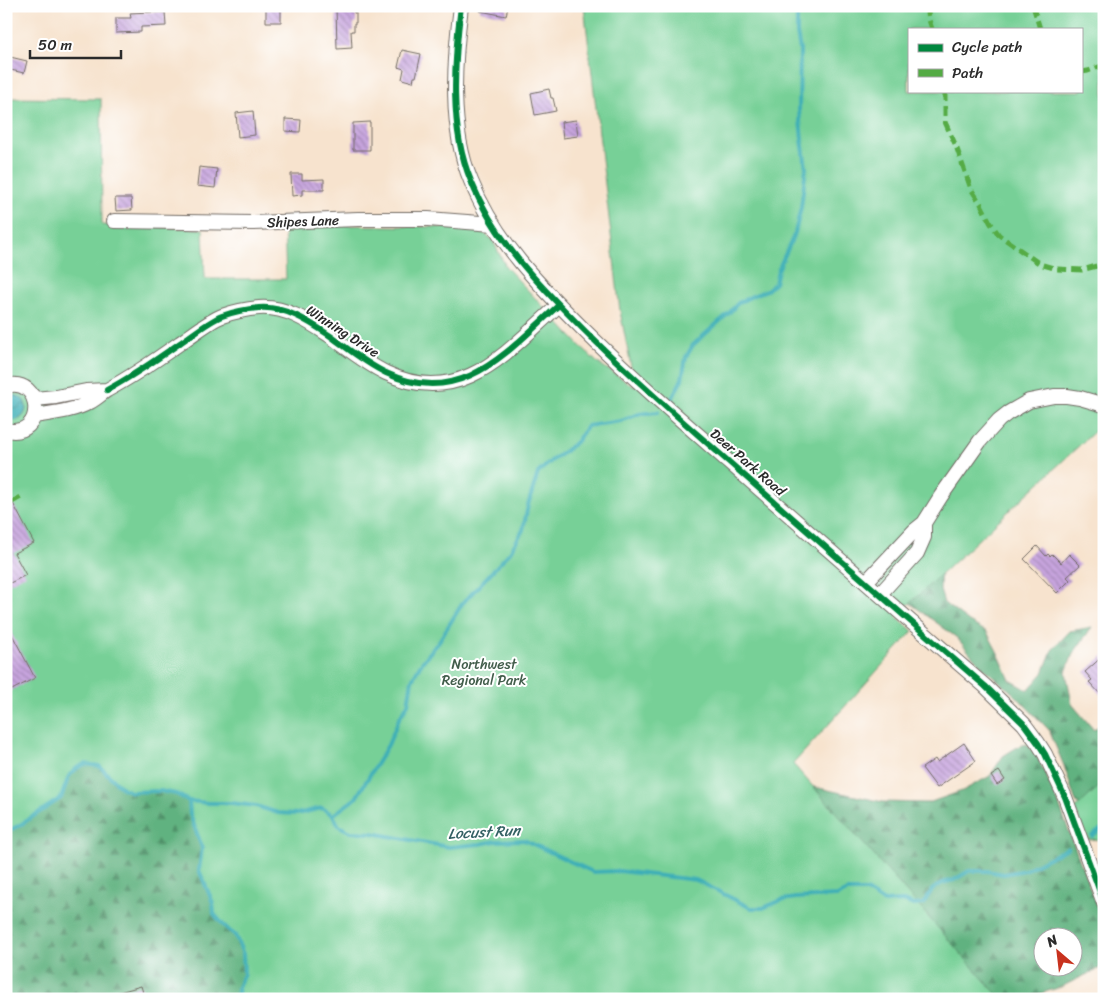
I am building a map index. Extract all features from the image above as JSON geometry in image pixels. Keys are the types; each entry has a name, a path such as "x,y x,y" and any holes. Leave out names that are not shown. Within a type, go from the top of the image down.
{"street":[{"name":"Deer Park Road","path":"461,6 456,64 456,109 459,140 470,180 480,201 493,224 516,257 558,305 670,411 985,686 1015,715 1031,733 1055,774 1104,903"},
{"name":"Shipes Lane","path":"114,221 253,223 428,219 493,224"},
{"name":"Winning Drive","path":"6,430 19,430 26,427 35,416 72,409 89,402 142,370 196,332 221,317 236,312 260,308 276,309 295,315 395,377 409,381 435,384 464,379 478,373 510,349 558,305"},
{"path":"6,386 18,385 30,392 34,399 35,416"},
{"name":"Winning Drive","path":"34,399 86,391 107,390"},
{"path":"866,582 914,531 924,523 980,441 1008,412 1030,401 1054,396 1080,398 1104,405"},
{"path":"880,594 917,553 924,538 924,523"}],"green space":[{"name":"Northwest Regional Park","path":"584,6 1104,6 1104,437 1096,430 896,616 913,631 793,764 1001,999 239,999 237,989 244,974 243,954 235,935 214,914 213,903 199,870 202,848 190,814 189,801 176,794 160,791 131,792 122,788 99,766 85,764 77,768 70,776 61,798 6,832 6,98 101,99 102,225 203,229 205,279 286,279 284,224 436,227 479,230 492,239 506,267 585,351 598,363 635,387 620,311"},
{"path":"941,566 940,590 944,603 969,622 987,632 1010,680 1028,690 1043,673 1052,650 1070,631 1092,627 1073,654 1066,672 1072,704 1094,730 1104,722 1104,843 1092,830 1075,799 1049,730 1015,695 980,665 957,638 902,597"},
{"path":"627,576 805,785 883,802 928,803 962,791 990,776 1003,756 1019,746 1027,744 1037,756 1057,799 1104,926 1104,966 1082,977 1082,928 1032,928 1032,978 1079,978 1061,987 1023,999 6,999 6,726"},
{"path":"1104,782 1104,840 1086,839 1075,809"}],"water":[{"path":"10,395 18,396 26,405 24,415 14,421 6,419 6,397"}],"building":[{"path":"266,6 281,6 281,22 266,22"},
{"path":"336,6 354,6 356,23 354,23 354,31 351,31 352,48 337,49"},
{"path":"480,6 508,6 506,16 480,11"},
{"path":"165,12 166,26 141,27 141,32 116,33 116,18 131,18 130,13"},
{"path":"402,50 421,54 416,77 414,77 413,82 402,79 404,69 398,67"},
{"path":"6,56 27,61 24,73 6,69"},
{"path":"549,89 556,111 535,115 531,93"},
{"path":"253,111 255,135 238,137 236,113"},
{"path":"285,119 301,120 300,132 285,131"},
{"path":"576,120 578,136 563,138 561,122"},
{"path":"370,122 370,150 353,150 353,123"},
{"path":"199,167 217,169 215,188 197,186"},
{"path":"291,174 302,174 302,180 324,179 324,190 302,190 302,195 292,196"},
{"path":"115,198 131,198 132,210 116,211"},
{"path":"6,490 34,543 14,553 26,575 6,585"},
{"path":"1037,546 1046,556 1052,554 1061,563 1069,554 1080,565 1067,577 1070,580 1057,593 1024,559"},
{"path":"6,623 35,678 6,693"},
{"path":"1104,655 1104,698 1089,682 1092,680 1085,672"},
{"path":"964,743 976,761 937,788 922,768 935,759 937,762"},
{"path":"999,771 1005,780 997,785 991,776"},
{"path":"141,986 145,999 106,999 105,996"}],"waterway":[{"path":"671,401 682,379 686,357 693,345 738,303 767,290 775,283 778,270 795,233 801,207 806,168 799,111 800,50 797,16 794,6"},
{"path":"333,815 356,798 388,745 399,719 408,704 412,680 420,665 439,641 462,604 510,552 523,530 528,505 538,473 577,441 587,426 621,421 639,414 658,412"},
{"name":"Locust Run","path":"6,832 61,798 69,776 77,768 85,764 99,766 122,788 131,792 160,791 176,794 189,801 256,806 278,813 297,814 322,808 333,815 339,826 351,832 372,833 449,847 496,841 524,840 593,872 619,871 696,880 751,908 763,908 782,900 796,898 837,896 847,891 866,891 884,902 903,901 914,905 923,904 932,890 942,883 954,880 969,871 987,871 1004,874 1025,870 1068,848"},
{"path":"189,801 190,814 202,848 199,870 213,903 214,914 235,935 243,954 244,974 237,989 239,999"},
{"name":"Locust Run","path":"1092,836 1104,827"}],"marked path":[{"path":"927,6 932,28"},
{"path":"1033,6 1040,28"},
{"path":"1082,72 1104,65"},
{"path":"945,92 945,122 956,146 971,189 999,235 1040,264 1057,269 1082,270 1104,264"},
{"path":"12,502 21,497"}],"cycle path":[{"path":"461,6 455,72 456,117 459,139 471,181 481,203 506,243 535,280 620,365 985,686 1024,724 1045,754 1065,797 1104,903"},
{"path":"107,390 144,368 217,318 235,312 259,308 278,309 304,320 329,335 363,360 386,373 413,382 438,384 460,379 482,370 521,340 559,305"}]}
